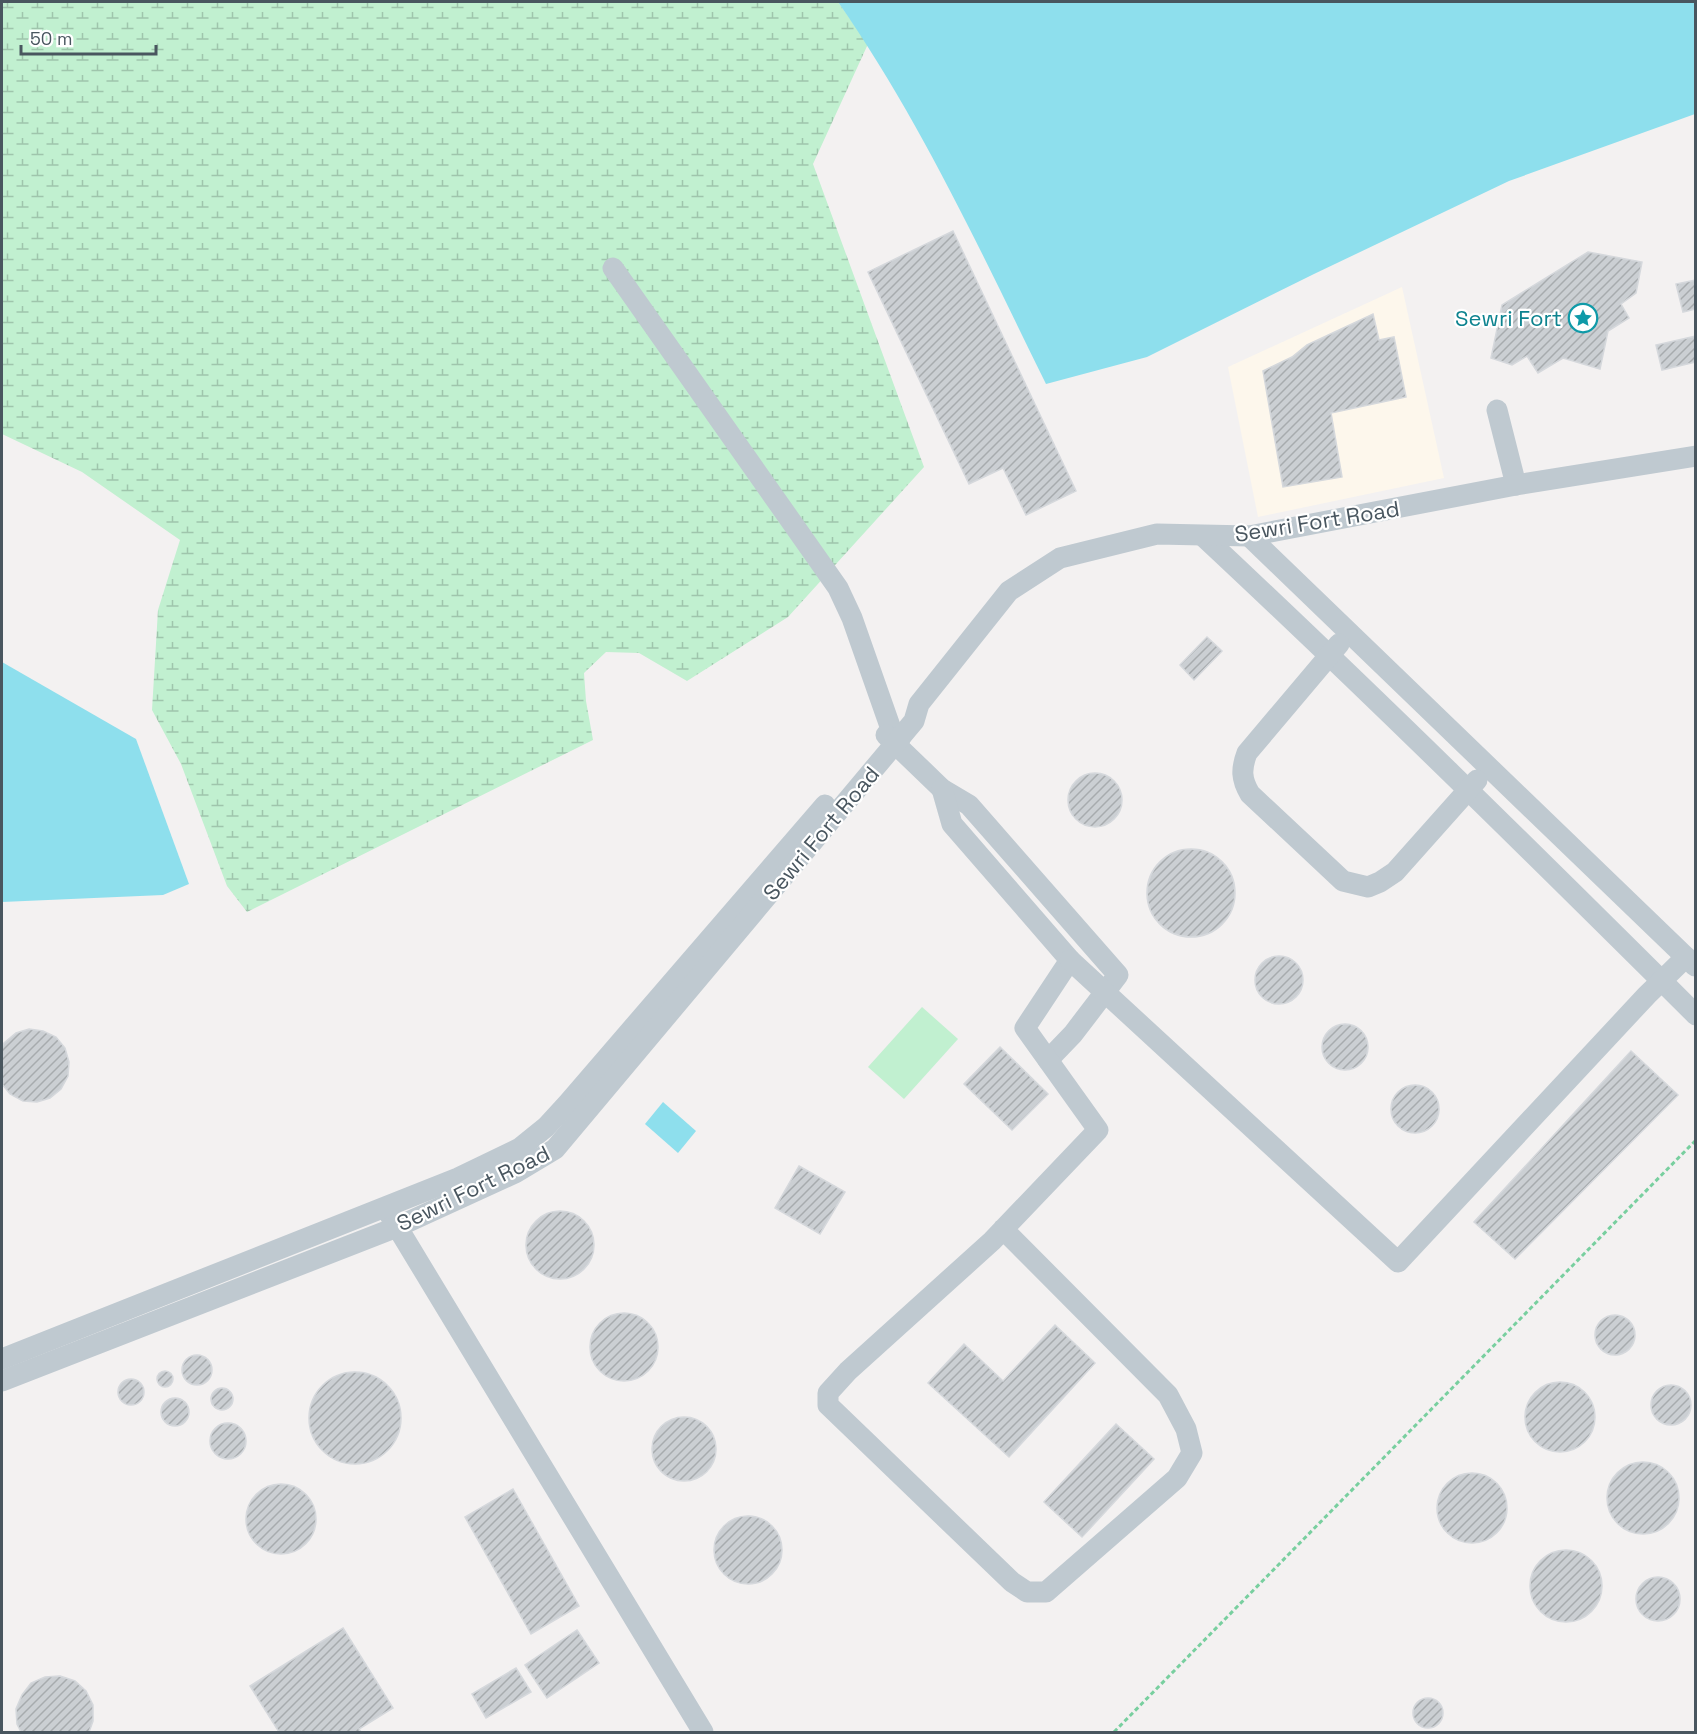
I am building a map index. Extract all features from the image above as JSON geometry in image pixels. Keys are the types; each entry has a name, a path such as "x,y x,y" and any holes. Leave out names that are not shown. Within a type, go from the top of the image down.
{"street":[{"path":"613,268 838,588 852,618 893,736 942,789 969,805 1118,975 1073,1034 1048,1060"},
{"path":"1497,410 1516,485"},
{"name":"Sewri Fort Road","path":"2,1381 397,1227 515,1173 555,1149 622,1055 893,736 915,720 919,704 1009,591 1060,558 1157,534 1249,536 1516,485 1695,456"},
{"path":"1203,536 1468,789 1695,1015"},
{"path":"942,789 952,824 1070,960 1398,1262 1661,981 1691,962 1249,536"},
{"path":"1349,633 1247,753 1242,767 1243,782 1250,794 1343,881 1368,887 1395,872 1490,767"},
{"path":"1003,1229 1168,1395 1186,1429 1192,1453 1177,1478 1046,1592 1027,1592 1012,1582 828,1405 828,1393 848,1371 1003,1229 1098,1130 1024,1029 1070,960"},
{"path":"2,1359 458,1178 520,1148 546,1127 622,1055"},
{"path":"386,1206 703,1732"},
{"path":"230,1268 240,1288"}],"path":[{"path":"1114,1732 1695,1140"}],"shaded area":[{"path":"1402,287 1444,478 1258,517 1228,367"}],"green space":[{"path":"2,2 838,2 868,44 813,164 924,467 788,617 687,681 639,653 606,652 584,673 593,740 247,912 227,886 181,764 152,710 158,610 180,540 82,472 2,434"},
{"path":"922,1007 958,1039 904,1099 868,1067"}],"water":[{"path":"838,2 1695,2 1695,114 1509,181 1147,357 1046,384 974,237 923,141 897,94"},
{"path":"2,662 136,739 189,884 163,895 2,902"},
{"path":"663,1102 696,1131 678,1153 645,1124"}],"building":[{"path":"953,231 1076,491 1026,515 1003,468 969,484 868,272"},
{"path":"1588,252 1642,262 1636,293 1621,304 1629,318 1608,331 1600,369 1563,358 1538,373 1527,356 1512,365 1491,358 1502,305"},
{"path":"1696,280 1696,309 1683,312 1676,284"},
{"path":"1373,314 1379,340 1394,337 1406,397 1331,413 1342,477 1283,487 1263,371 1292,357 1307,345"},
{"path":"1696,336 1696,362 1662,370 1656,345"},
{"path":"1207,637 1222,651 1194,680 1180,665"},
{"path":"1090,773 1100,773 1110,777 1118,785 1122,800 1118,815 1110,823 1100,827 1090,827 1080,823 1072,815 1068,805 1068,795 1072,785 1080,777"},
{"path":"1191,849 1216,856 1228,868 1235,893 1228,918 1216,930 1191,937 1166,930 1154,918 1147,893 1154,868 1166,856"},
{"path":"1279,956 1296,963 1303,980 1296,997 1279,1004 1262,997 1255,980 1262,963"},
{"path":"1345,1024 1361,1031 1368,1047 1361,1063 1345,1070 1329,1063 1322,1047 1329,1031"},
{"path":"29,1029 43,1031 56,1037 65,1048 69,1062 68,1076 61,1089 50,1098 37,1102 23,1101 10,1094 2,1084 4,1043 16,1033"},
{"path":"1000,1047 1048,1094 1012,1130 964,1084"},
{"path":"1631,1051 1678,1095 1515,1259 1474,1222"},
{"path":"1415,1085 1432,1092 1439,1109 1432,1126 1415,1133 1398,1126 1391,1109 1398,1092"},
{"path":"799,1166 845,1192 820,1234 775,1208"},
{"path":"560,1211 573,1214 584,1221 591,1232 594,1245 591,1258 584,1269 573,1276 560,1279 547,1276 536,1269 529,1258 526,1245 529,1232 536,1221 547,1214"},
{"path":"624,1313 637,1316 648,1323 655,1334 658,1347 655,1360 648,1371 637,1378 624,1381 611,1378 600,1371 593,1360 590,1347 593,1334 600,1323 611,1316"},
{"path":"1615,1315 1629,1321 1635,1335 1629,1349 1615,1355 1601,1349 1595,1335 1601,1321"},
{"path":"1055,1325 1095,1363 1009,1457 928,1383 964,1344 1003,1381"},
{"path":"197,1355 208,1359 212,1370 208,1381 197,1385 186,1381 182,1370 186,1359"},
{"path":"165,1371 171,1373 173,1379 171,1385 165,1387 159,1385 157,1379 159,1373"},
{"path":"355,1372 372,1376 387,1386 397,1401 401,1418 397,1435 387,1450 372,1460 355,1464 338,1460 323,1450 313,1435 309,1418 313,1401 323,1386 338,1376"},
{"path":"131,1379 140,1383 144,1392 140,1401 131,1405 122,1401 118,1392 122,1383"},
{"path":"1560,1382 1579,1388 1589,1398 1595,1417 1589,1436 1579,1446 1560,1452 1541,1446 1531,1436 1525,1417 1531,1398 1541,1388"},
{"path":"1671,1385 1685,1391 1691,1405 1685,1419 1671,1425 1657,1419 1651,1405 1657,1391"},
{"path":"222,1388 230,1391 233,1399 230,1407 222,1410 214,1407 211,1399 214,1391"},
{"path":"175,1398 185,1402 189,1412 185,1422 175,1426 165,1422 161,1412 165,1402"},
{"path":"678,1417 690,1417 707,1426 714,1437 716,1449 714,1461 707,1472 690,1481 678,1481 666,1476 657,1467 652,1455 652,1443 657,1431 666,1422"},
{"path":"228,1423 240,1429 246,1441 240,1453 228,1459 216,1453 210,1441 216,1429"},
{"path":"1116,1424 1154,1459 1082,1537 1044,1502"},
{"path":"1643,1462 1663,1468 1673,1478 1679,1498 1673,1518 1663,1528 1643,1534 1623,1528 1613,1518 1607,1498 1613,1478 1623,1468"},
{"path":"1472,1473 1485,1476 1497,1483 1504,1495 1507,1508 1504,1521 1497,1533 1485,1540 1472,1543 1459,1540 1447,1533 1440,1521 1437,1508 1440,1495 1447,1483 1459,1476"},
{"path":"288,1484 301,1490 310,1499 314,1505 316,1519 314,1533 306,1544 295,1552 274,1554 256,1544 248,1533 246,1512 256,1494 267,1486"},
{"path":"513,1489 579,1606 531,1634 465,1517"},
{"path":"748,1516 761,1519 772,1526 779,1537 782,1550 779,1563 772,1574 761,1581 748,1584 735,1581 724,1574 717,1563 714,1550 717,1537 724,1526 735,1519"},
{"path":"1573,1550 1592,1560 1600,1572 1602,1586 1600,1600 1592,1612 1580,1620 1559,1622 1540,1612 1532,1600 1530,1579 1540,1560 1552,1552"},
{"path":"1658,1577 1667,1578 1674,1583 1679,1590 1679,1608 1674,1615 1667,1620 1658,1621 1649,1620 1642,1615 1637,1608 1636,1599 1637,1590 1642,1583 1649,1578"},
{"path":"343,1628 393,1708 359,1729 361,1732 279,1732 250,1686"},
{"path":"577,1630 599,1663 547,1698 525,1665"},
{"path":"516,1668 531,1692 486,1718 472,1694"},
{"path":"60,1676 75,1681 86,1691 93,1705 93,1721 89,1732 21,1732 17,1724 16,1709 22,1695 31,1683 45,1677"},
{"path":"1428,1698 1434,1699 1442,1707 1442,1719 1434,1727 1428,1728 1422,1727 1414,1719 1413,1713 1414,1707 1422,1699"}],"place":[{"name":"Sewri Fort","path":"1583,318"}]}
